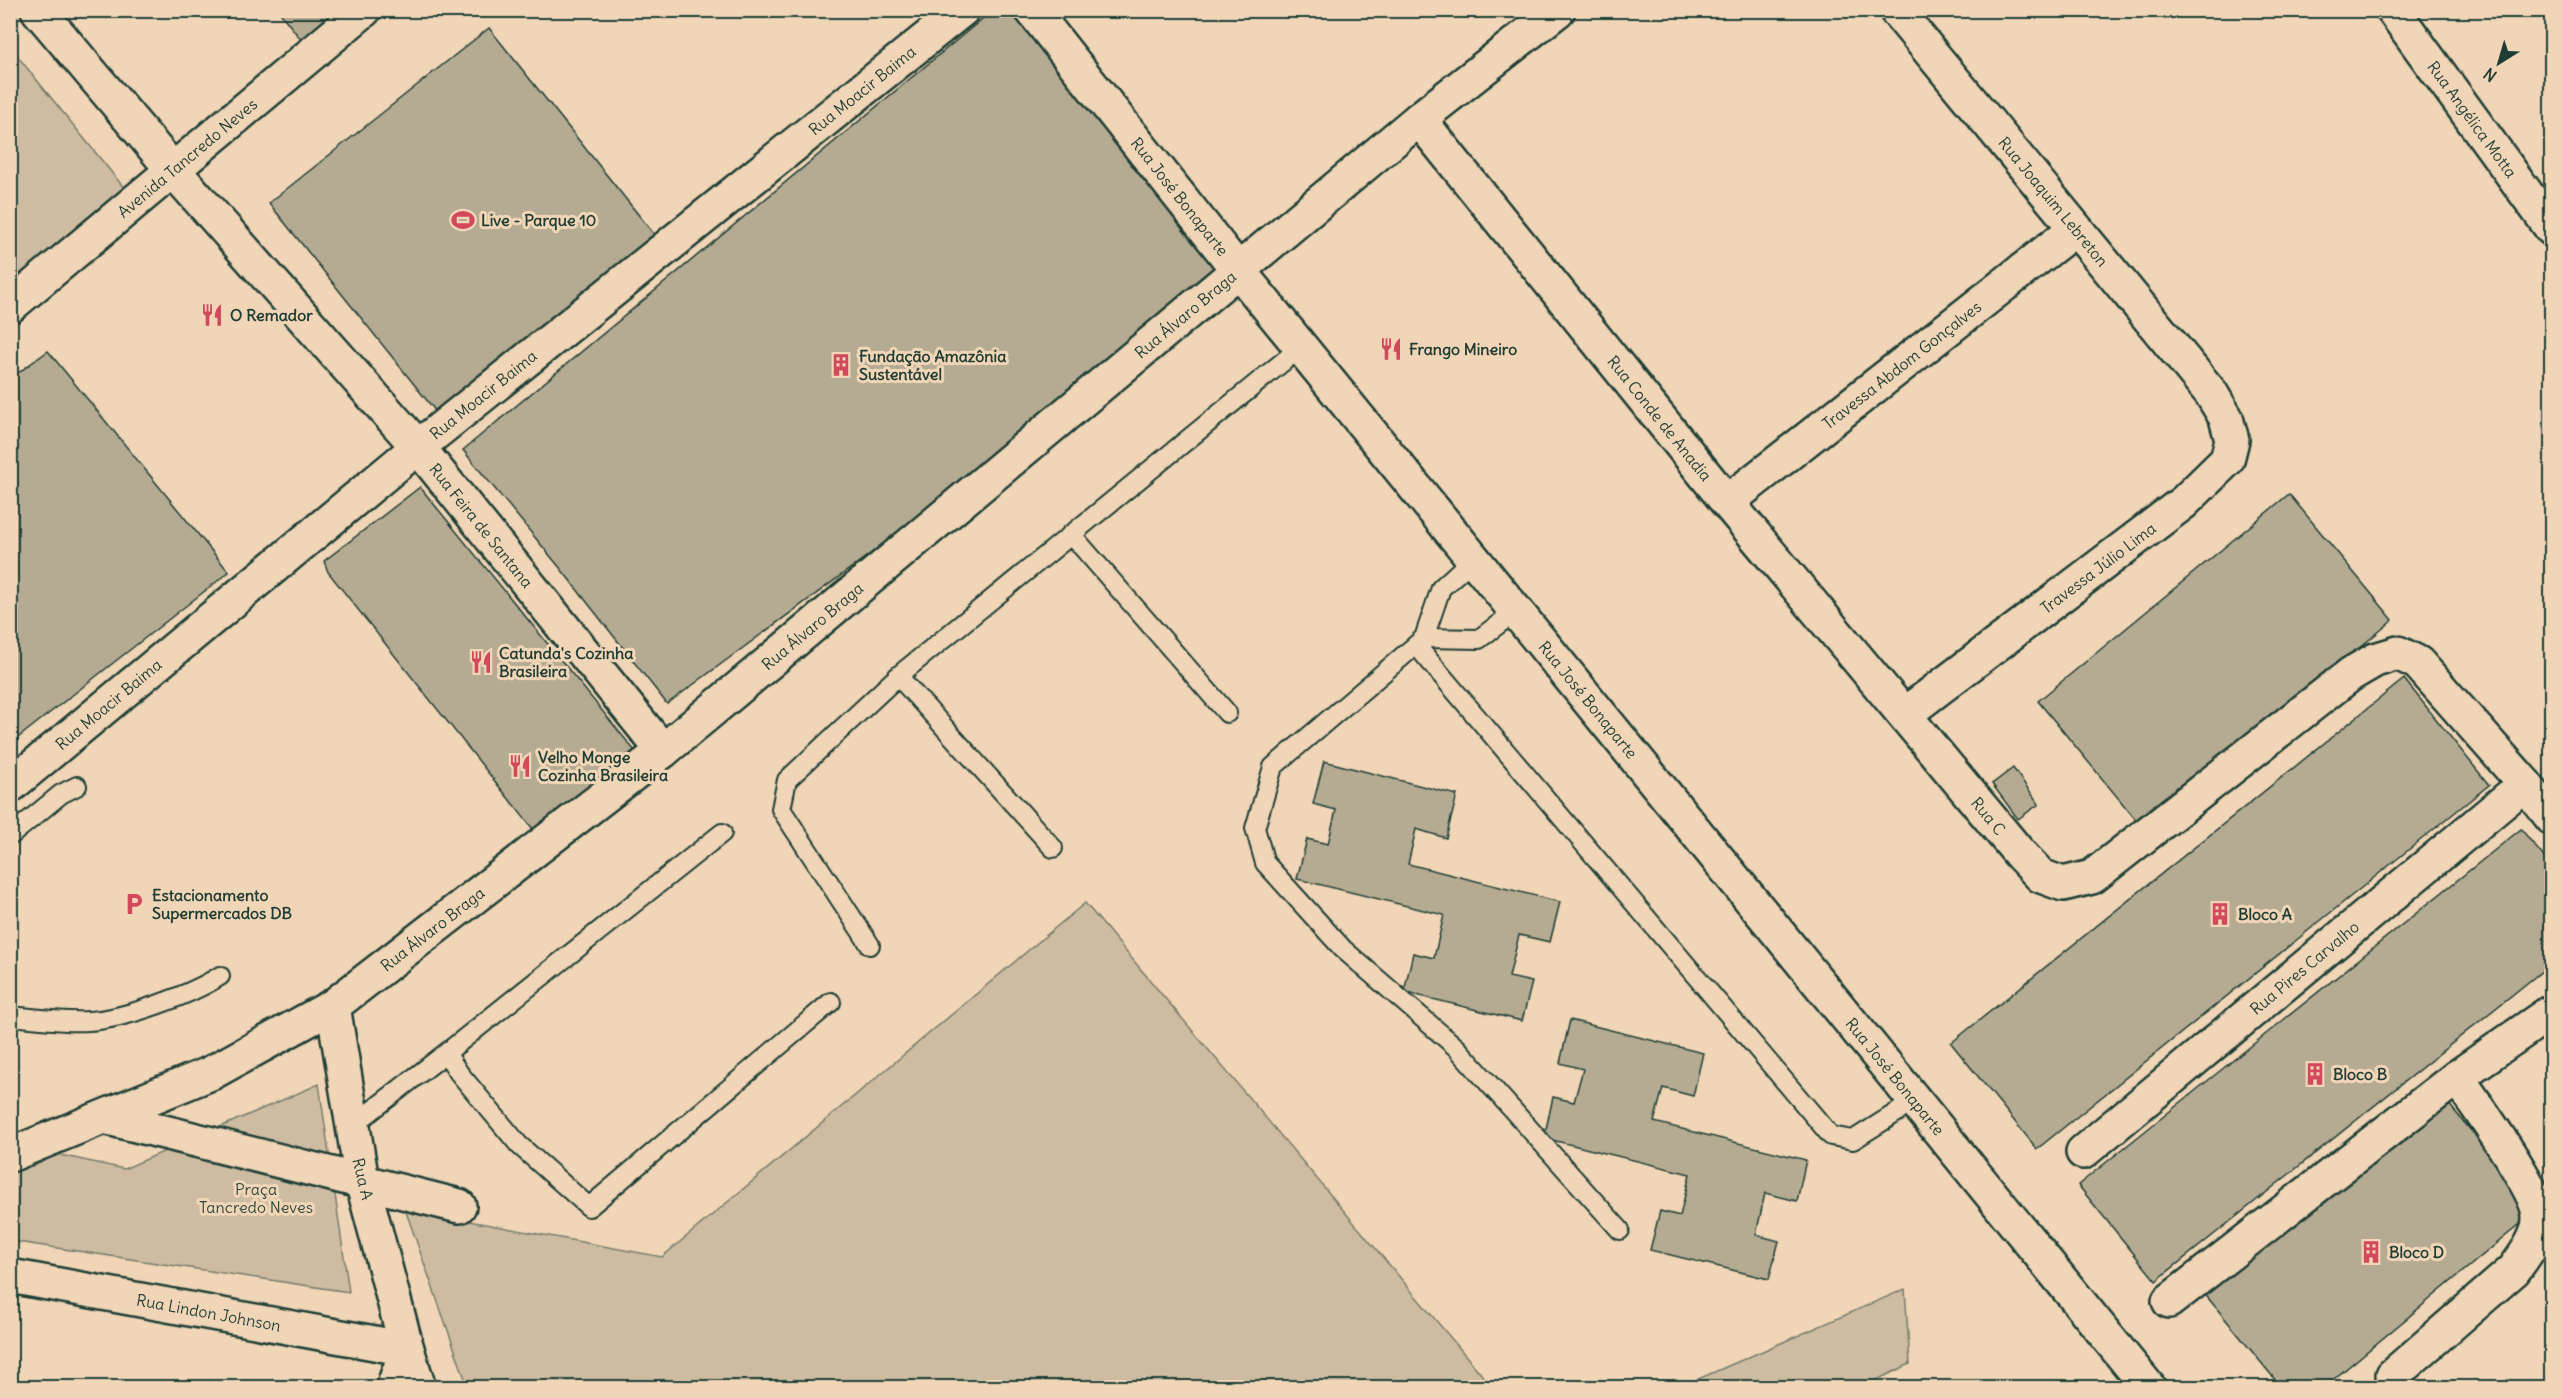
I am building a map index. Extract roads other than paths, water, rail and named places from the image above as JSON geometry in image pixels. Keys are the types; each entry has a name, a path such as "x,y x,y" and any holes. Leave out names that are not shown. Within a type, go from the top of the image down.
{"street":[{"name":"Rua Feira de Santana","path":"38,10 174,170 418,447 663,751"},
{"name":"Avenida Tancredo Neves","path":"10,306 364,10"},
{"name":"Rua Moacir Baima","path":"10,786 418,447 962,10"},
{"name":"Rua José Bonaparte","path":"1032,10 1238,270 2149,1388"},
{"name":"Rua Álvaro Braga","path":"10,1155 211,1073 333,1006 663,751 1419,119 1558,10"},
{"name":"Rua Joaquim Lebreton","path":"1896,10 2211,393"},
{"name":"Rua Angélica Motta","path":"2393,10 2548,216"},
{"name":"Rua Conde de Anadia","path":"1419,119 1727,502 1905,714"},
{"name":"Travessa Abdom Gonçalves","path":"1727,502 2075,229"},
{"name":"Travessa Júlio Lima","path":"1905,714 2184,502 2228,460 2232,440 2226,418 2211,393"},
{"name":"Rua C","path":"1905,714 1955,779 2041,876 2063,884 2092,877 2351,674 2375,660 2398,653 2418,663 2525,784"},
{"path":"2525,784 2552,818"},
{"name":"Rua Pires Carvalho","path":"2083,1152 2525,784"},
{"name":"Rua A","path":"333,1006 362,1181 419,1388"},
{"path":"2169,1301 2457,1077 2552,1011"},
{"path":"2393,1375 2514,1270 2527,1253 2539,1217 2528,1187 2457,1077"},
{"path":"104,1117 459,1206"},
{"name":"Rua Lindon Johnson","path":"10,1276 407,1349"},
{"path":"393,1388 407,1349"}],"lane":[{"path":"870,945 781,808 787,780 898,676 1301,347"},
{"path":"1071,534 1227,713"},
{"path":"1474,558 1441,588 1420,642 1273,767 1255,828 1265,863 1343,949 1458,1048 1620,1230"},
{"path":"1420,642 1479,639 1516,611"},
{"path":"1420,642 1831,1136 1853,1140 1915,1101"},
{"path":"898,676 1053,848"},
{"path":"10,836 61,794 77,786"},
{"path":"352,1125 722,833"},
{"path":"10,1016 89,1021 132,1012 205,986 220,976"},
{"path":"446,1053 459,1073 519,1144 589,1207 831,1002"}],"place":[{"name":"Live - Parque 10","path":"463,220"},
{"name":"O Remador","path":"212,315"},
{"name":"Frango Mineiro","path":"1391,349"},
{"name":"Fundação Amazônia Sustentável","path":"841,365"},
{"name":"Catunda's Cozinha Brasileira","path":"481,662"},
{"name":"Velho Monge Cozinha Brasileira","path":"520,766"},
{"name":"Estacionamento Supermercados DB","path":"134,904"},
{"name":"Bloco A","path":"2220,914"},
{"name":"Bloco B","path":"2315,1074"},
{"name":"Bloco D","path":"2371,1252"}],"park label":[{"name":"Praça Tancredo Neves","path":"256,1198"}]}
